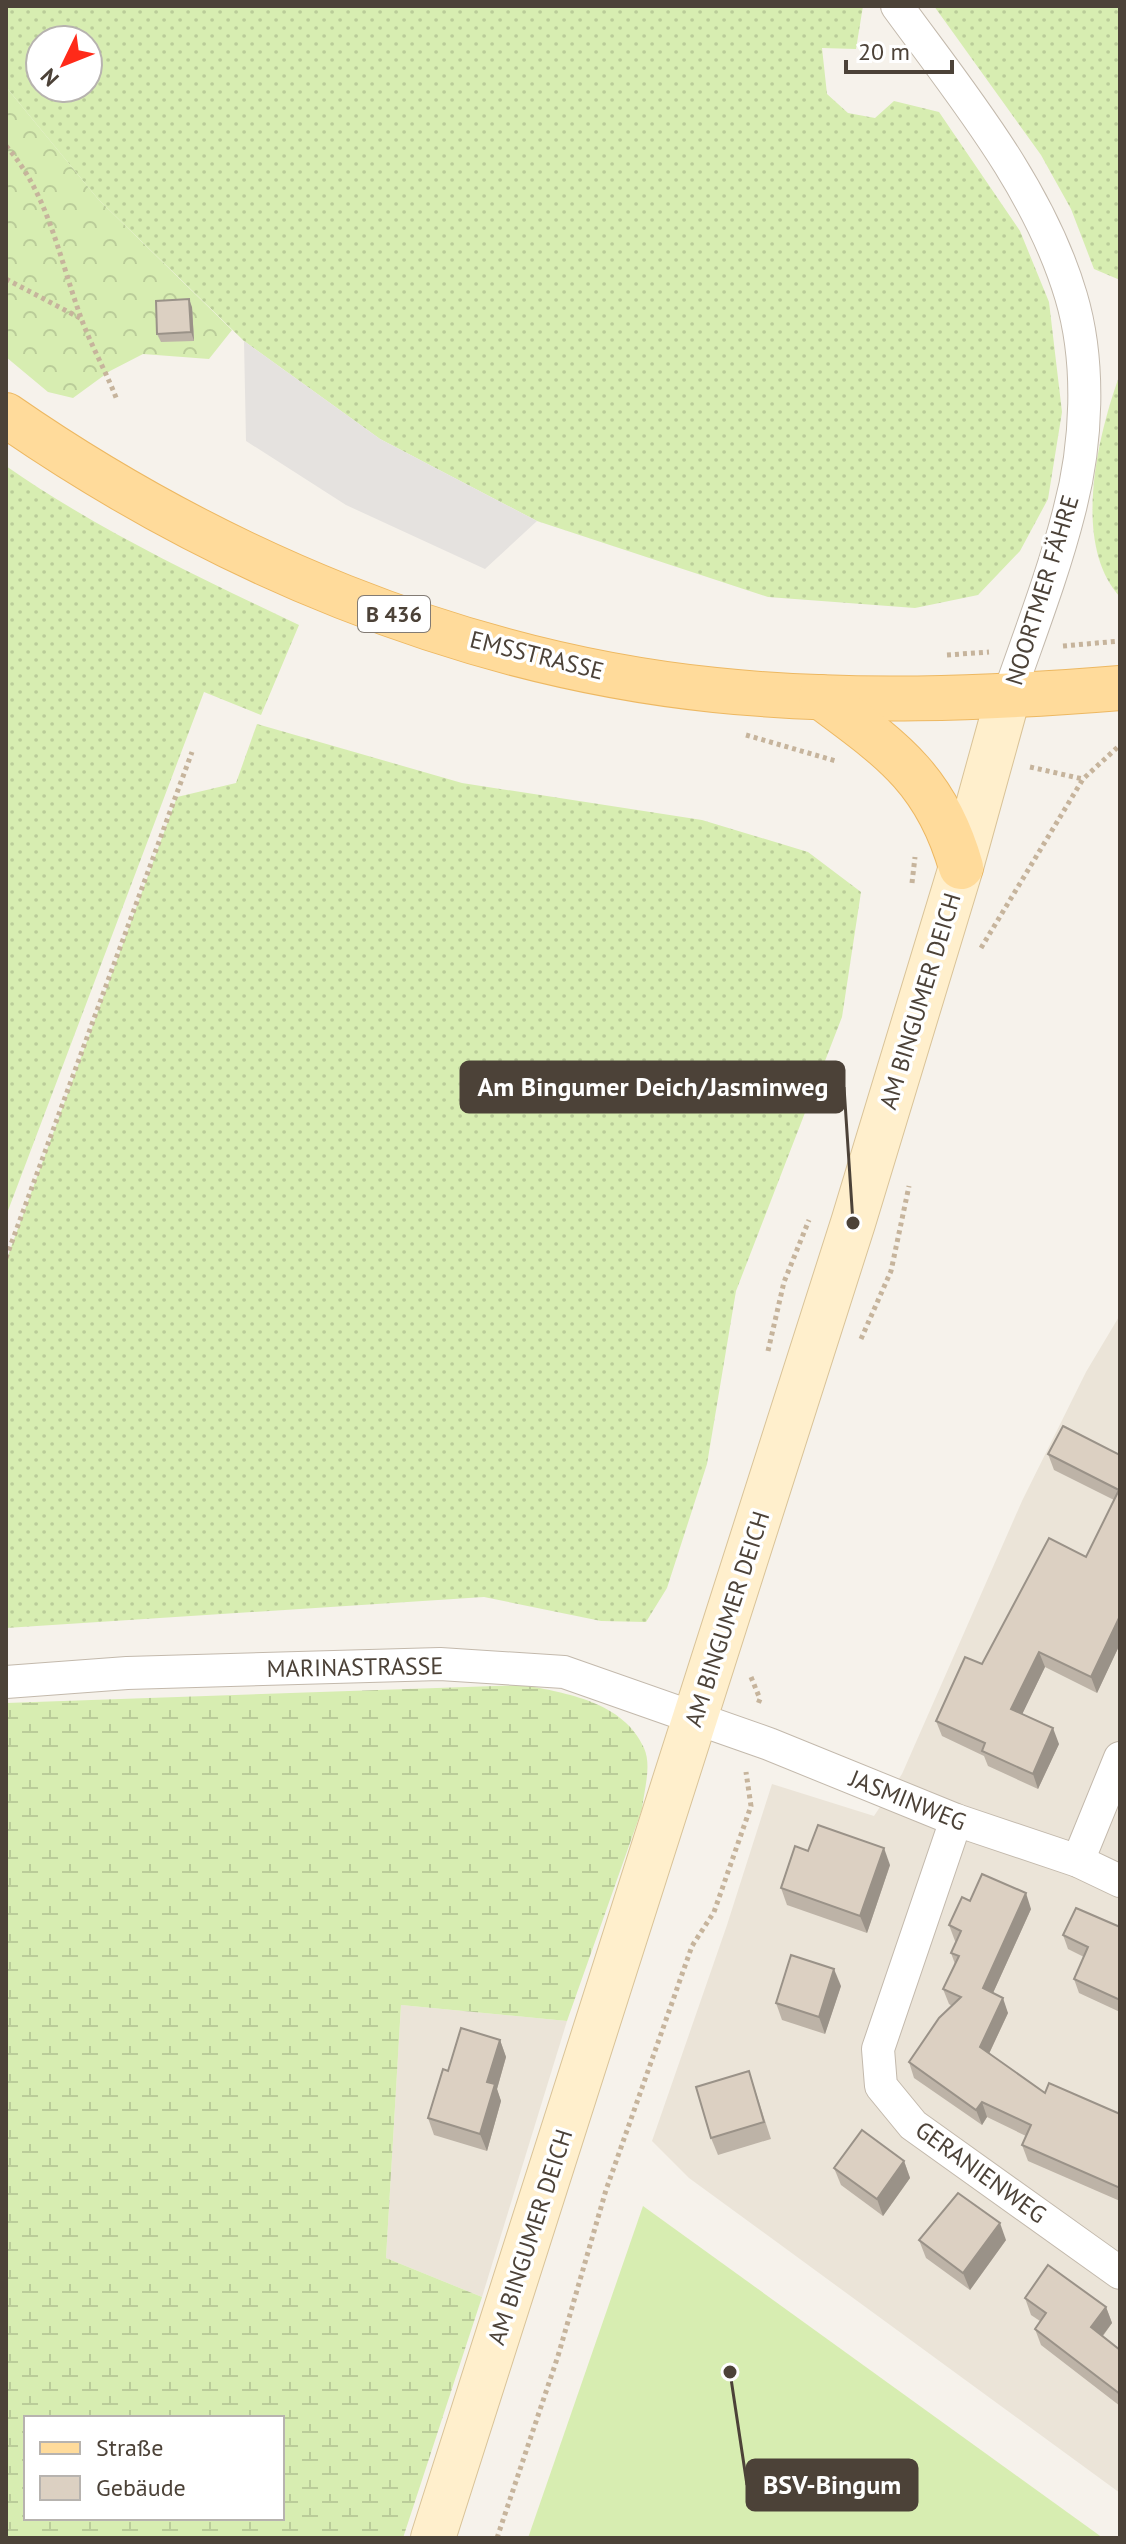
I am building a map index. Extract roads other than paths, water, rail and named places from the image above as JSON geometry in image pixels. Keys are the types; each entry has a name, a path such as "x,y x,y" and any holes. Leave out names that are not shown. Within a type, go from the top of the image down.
{"main road":[{"name":"EMSSTRASSE","path":"6,415 139,501 227,546 314,585 432,628 549,660 715,690 821,697 1008,697 1120,688"},
{"path":"821,697 906,762 941,813 961,867"},
{"name":"AM BINGUMER DEICH","path":"433,2538 853,1223 961,867 1008,697"}],"street":[{"name":"NOORTMER FÄHRE","path":"897,6 1007,162 1043,229 1071,296 1084,362 1081,446 1069,512 1008,697"},
{"name":"MARINASTRASSE","path":"6,1682 127,1673 440,1664 564,1672 696,1718"},
{"name":"JASMINWEG","path":"696,1718 956,1820 1078,1861 1120,1881"},
{"path":"1078,1861 1120,1758"},
{"name":"GERANIENWEG","path":"956,1820 878,2049 881,2086 913,2125 1120,2273"}],"place":[{"name":"Am Bingumer Deich/Jasminweg","path":"853,1223"},
{"name":"BSV-Bingum","path":"730,2372"}]}
